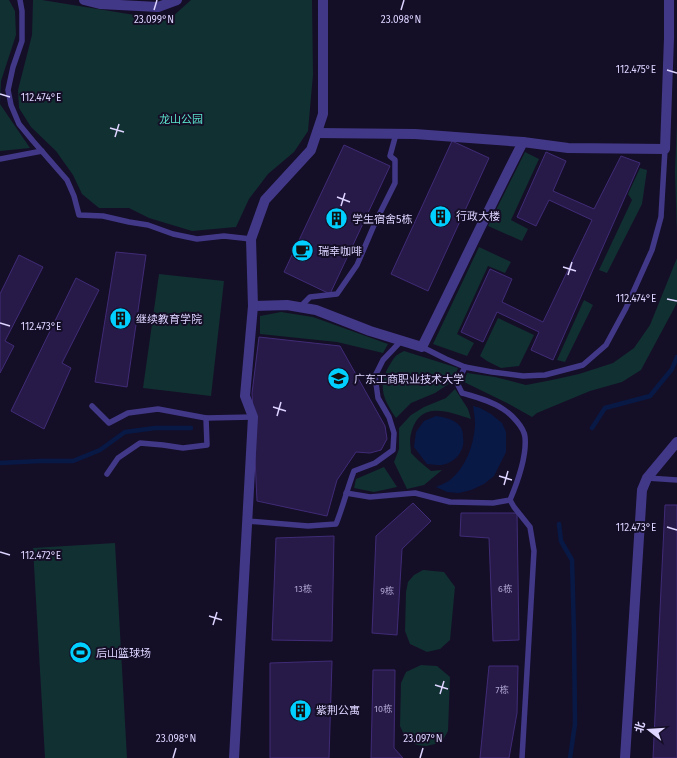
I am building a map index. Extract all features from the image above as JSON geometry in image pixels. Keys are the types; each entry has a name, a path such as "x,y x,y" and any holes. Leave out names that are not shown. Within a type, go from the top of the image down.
{"street":[{"path":"84,0 100,4 158,7 171,1"},
{"path":"234,758 246,521 253,417 245,396 253,306 251,239 264,200 311,150 323,114 323,0"},
{"path":"317,133 415,134 523,142 568,148 665,149 673,37 669,0"},
{"path":"253,306 286,305 316,310 370,331 422,347 491,204 523,142"},
{"path":"624,758 642,490 647,478 677,442"}],"lane":[{"path":"20,0 22,11 22,41 13,67 8,90 11,105 19,124 67,180 74,196 79,215 103,216 148,225 173,234 197,239 224,236 251,239"},
{"path":"300,307 310,297 337,294 357,265 394,183 396,160 390,156 396,134"},
{"path":"422,347 465,367 523,376 545,375 583,365 606,345 626,308 652,250 661,218 665,149"},
{"path":"0,159 42,151"},
{"path":"246,521 308,526 336,524 354,471 375,463 393,450 394,433 378,398 375,376 383,360 401,341"},
{"path":"465,367 457,383 462,393 503,409 519,423 525,436 524,457 518,480 510,500"},
{"path":"92,406 109,423 128,413 158,409 206,418 253,417"},
{"path":"107,474 118,458 140,443 183,448 207,444 206,418"},
{"path":"647,478 677,480"},
{"path":"346,493 370,497 415,493 450,502 493,503 510,500"},
{"path":"510,500 530,527 534,551 522,758"}],"green space":[{"path":"0,0 9,0 15,11 16,35 1,81 0,104"},
{"name":"龙山公园","path":"33,0 42,0 141,16 172,17 191,0 312,0 313,75 308,131 294,152 268,174 249,199 236,227 192,231 149,218 129,208 99,208 82,194 73,175 56,151 31,127 19,108 18,90 32,35"},
{"path":"0,104 30,148 0,151"},
{"path":"677,121 677,234 675,172"},
{"path":"525,152 539,159 511,220 528,229 522,241 488,226"},
{"path":"640,168 647,170 642,204 607,273 599,270 632,200 628,194"},
{"path":"479,247 511,262 505,273 488,266 457,334 474,343 467,356 433,344"},
{"path":"677,258 677,303 641,370 622,382 590,391 537,413 532,417 464,382 467,373 495,377 526,385 579,374 613,363 634,348 650,325"},
{"path":"159,274 224,281 211,396 143,388"},
{"path":"584,300 593,305 565,362 557,360"},
{"path":"281,312 313,317 388,344 383,353 337,342 260,334 260,316"},
{"path":"498,318 534,335 519,366 501,368 480,356"},
{"path":"404,351 458,368 453,381 435,393 411,403 396,418 385,399 383,380 394,359 398,354"},
{"path":"455,389 468,409 471,419 444,411 427,412 420,416 415,423 411,434 411,453 431,471 442,470 424,485 407,489 394,462 399,449 399,428 411,415 424,407 446,398"},
{"path":"384,467 397,487 374,492 354,488 356,479"},
{"name":"后山篮球场","path":"115,543 127,758 45,758 33,548"},
{"path":"423,570 444,572 455,587 450,640 440,649 427,652 410,644 405,631 406,592 408,582 414,575"},
{"path":"421,665 437,666 450,677 448,731 443,740 426,746 417,745 406,739 400,726 401,683 406,672"}],"water":[{"path":"473,406 491,414 502,423 506,432 506,452 494,476 484,484 471,490 459,493 447,492 436,487 456,475 465,462 471,448 474,433 475,423"},
{"path":"436,416 457,423 463,434 463,443 460,453 453,461 443,465 427,464 414,447 416,432 424,421"}],"building":[{"name":"行政大楼","path":"452,141 489,158 428,291 391,274"},
{"name":"学生宿舍5栋","path":"344,145 390,166 330,294 284,272"},
{"path":"546,152 566,161 553,191 594,209 621,156 640,163 553,360 531,350 539,332 497,312 483,342 461,332 490,269 512,279 502,302 543,322 592,220 549,200 536,226 517,217"},
{"name":"继续教育学院","path":"116,252 146,255 127,387 95,382"},
{"path":"19,255 43,267 5,341 14,346 0,373 0,294"},
{"path":"76,278 99,290 62,363 71,368 44,429 11,411"},
{"path":"259,337 340,346 385,426 387,439 381,450 370,453 356,452 337,480 327,516 257,501 252,393"},
{"path":"413,503 431,521 402,549 397,635 372,633 376,536"},
{"path":"665,505 677,505 677,758 653,758"},
{"path":"461,513 517,513 519,640 493,641 489,538 460,536"},
{"path":"334,536 332,641 272,640 276,538"},
{"name":"紫荆公寓","path":"332,661 329,758 270,758 270,663"},
{"path":"489,666 518,666 517,713 509,758 480,758"},
{"path":"373,670 395,670 394,748 403,758 371,758"}],"waterway":[{"path":"592,428 605,408 650,396 672,369 677,357"},
{"path":"0,463 73,461 100,450 125,432 155,428 191,428"},
{"path":"559,524 561,541 572,560 575,724 570,758"}],"place":[{"name":"行政大楼","path":"440,216"},
{"name":"学生宿舍5栋","path":"337,219"},
{"name":"瑞幸咖啡","path":"303,251"},
{"name":"继续教育学院","path":"121,319"},
{"name":"广东工商职业技术大学","path":"338,379"},
{"name":"后山篮球场","path":"80,653"},
{"name":"紫荆公寓","path":"300,710"}]}
